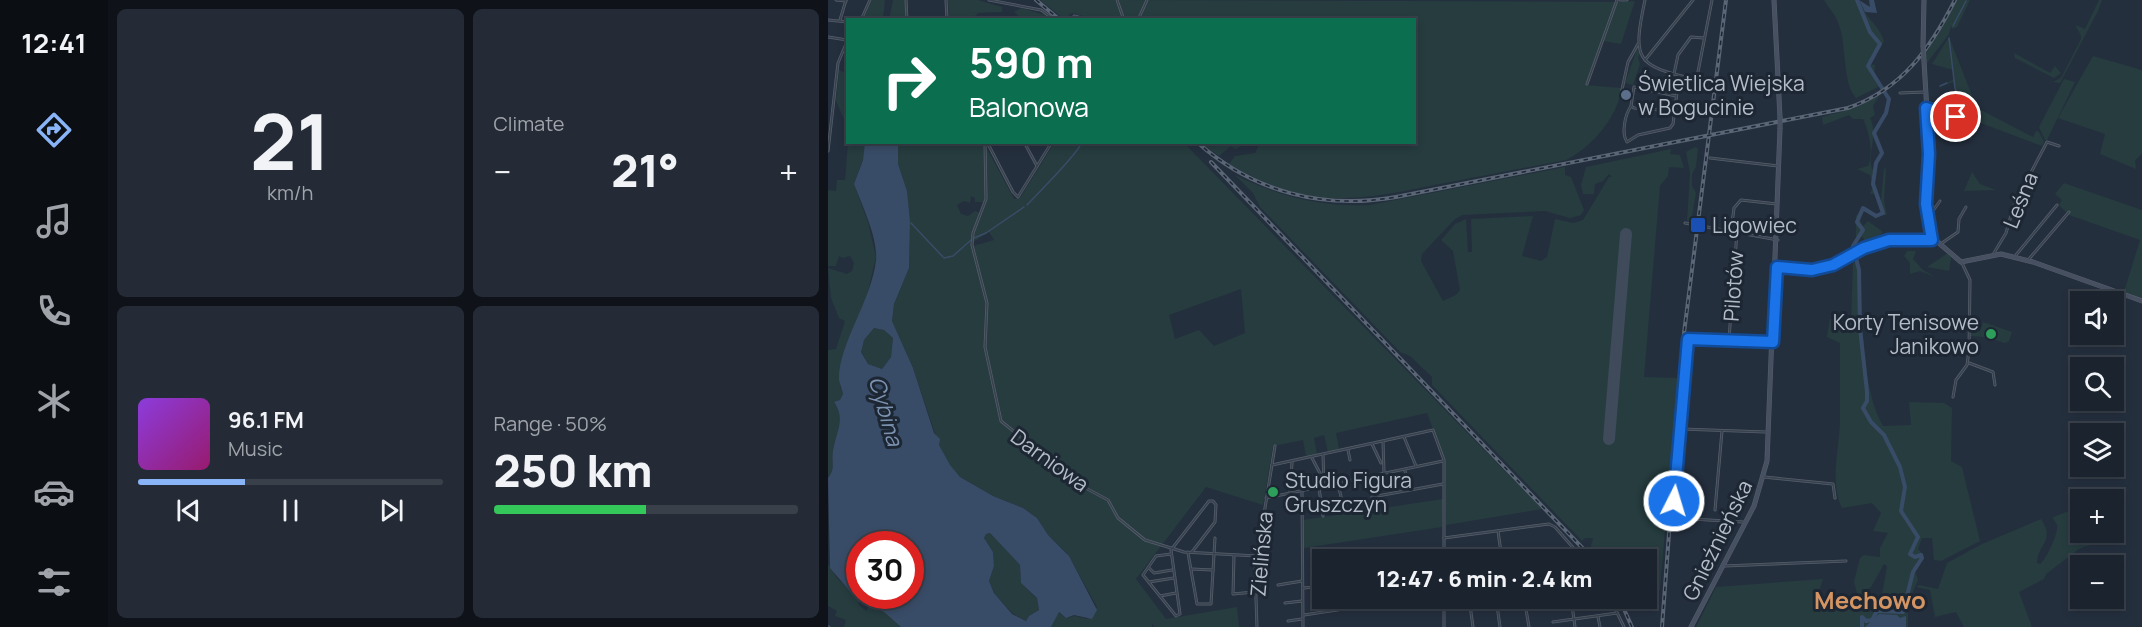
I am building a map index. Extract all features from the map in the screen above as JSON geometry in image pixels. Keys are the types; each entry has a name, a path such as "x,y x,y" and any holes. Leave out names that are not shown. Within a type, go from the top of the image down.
{"main road":[{"name":"Gnieźnieńska","path":"1691,627 1745,522 1764,477 1770,432 1780,129 1774,0"},
{"path":"1924,0 1923,46 1928,218 1933,238"},
{"path":"1776,267 1812,270 1833,265 1859,251 1889,240 1923,241 1933,238 1942,243 1954,258 1962,262 1994,253 2015,257 2142,301"}],"street":[{"path":"836,0 846,0 840,20"},
{"path":"862,18 870,0"},
{"path":"906,0 906,18"},
{"path":"946,0 947,18"},
{"path":"990,0 1041,10 1052,18"},
{"path":"1117,0 1123,18"},
{"path":"1139,18 1147,0"},
{"path":"1587,84 1619,0 1627,0"},
{"path":"1620,94 1628,62 1639,44 1645,0"},
{"path":"1644,60 1693,0"},
{"path":"1639,44 1644,60 1652,68 1696,78 1712,0"},
{"path":"1074,16 1082,18"},
{"path":"828,20 846,22"},
{"path":"828,37 846,39"},
{"path":"1674,74 1678,55 1691,37 1705,38"},
{"path":"828,151 838,62 846,42"},
{"path":"1677,96 1634,87 1631,106 1626,117 1624,136 1627,142 1641,134 1670,128 1673,124 1674,111 1677,96 1679,75"},
{"path":"1900,93 1926,92"},
{"path":"1631,106 1674,111"},
{"path":"1926,108 1962,118"},
{"name":"Leśna","path":"1994,253 2006,233 2014,205 2045,145 2048,142 2059,146"},
{"name":"Darniowa","path":"986,144 986,199 973,234 972,245 987,303 985,347 999,417 1009,430 1058,465 1080,485 1108,500 1118,518 1138,536 1172,549 1188,552 1257,556"},
{"path":"987,144 1018,197 1050,144"},
{"path":"1025,144 1037,167"},
{"path":"1710,158 1779,167"},
{"path":"1731,231 1734,208 1741,200 1778,204"},
{"path":"1928,218 1940,201"},
{"path":"2015,257 2058,205"},
{"path":"1942,243 1958,232 1959,219 1966,207"},
{"path":"2028,261 2069,212"},
{"path":"1685,223 1777,240"},
{"name":"Pilotów","path":"1729,340 1737,232"},
{"path":"1953,398 1956,380 1968,363 1970,280 1962,262"},
{"path":"1745,522 1674,518 1688,339 1773,342"},
{"path":"1968,363 1993,372 1995,385"},
{"path":"1680,429 1770,432"},
{"path":"1272,465 1433,430 1444,460 1444,549"},
{"path":"1714,510 1722,430"},
{"path":"1404,437 1416,467"},
{"path":"1382,464 1383,441"},
{"path":"1372,444 1384,473"},
{"name":"Zielińska","path":"1257,627 1255,592 1257,556 1275,446"},
{"path":"1347,449 1350,460"},
{"path":"1323,454 1324,487"},
{"path":"1312,457 1322,477"},
{"path":"1266,498 1444,460"},
{"path":"1290,494 1292,461"},
{"path":"1405,469 1410,490"},
{"path":"1764,477 1833,484 1835,498"},
{"path":"1338,483 1343,506"},
{"path":"1372,497 1444,483"},
{"path":"1319,488 1323,516"},
{"path":"1302,492 1303,627"},
{"path":"1171,554 1157,556 1143,575 1173,615 1178,616 1180,614 1172,549 1209,501 1215,502 1215,522 1192,552"},
{"path":"1444,538 1549,524 1555,527 1574,549"},
{"path":"1498,530 1501,549"},
{"path":"1188,552 1196,603 1200,606 1213,602 1215,538"},
{"path":"1234,553 1233,594 1255,592"},
{"path":"1723,566 1846,561"},
{"path":"1148,567 1154,573 1173,570"},
{"path":"1191,569 1214,570"},
{"path":"1148,582 1174,578"},
{"path":"1278,585 1303,581"},
{"path":"1303,588 1312,587"},
{"path":"1159,596 1177,593"},
{"path":"1285,603 1303,601"},
{"path":"1303,615 1343,609"},
{"path":"1444,609 1444,627"},
{"path":"1471,609 1473,627"},
{"path":"1498,609 1500,627"},
{"path":"1526,609 1529,627"},
{"path":"1572,609 1575,627"},
{"path":"1615,609 1624,627"},
{"path":"1553,622 1617,613"},
{"path":"1598,616 1600,627"},
{"path":"1288,621 1303,619"}],"green space":[{"path":"872,0 885,0 883,18 864,18"},
{"path":"893,0 905,0 906,18 889,18"},
{"path":"948,0 978,0 1002,7 1002,12 978,13 973,18 949,18"},
{"path":"1040,0 1115,0 1123,18 1090,18 1072,13 1069,15 1070,18 1063,18"},
{"path":"1118,0 1635,1 1621,44 1603,41 1586,85 1621,88 1619,99 1609,120 1585,148 1566,160 1357,198 1333,198 1284,189 1229,164 1235,156 1255,153 1257,144 1416,144 1416,18 1124,18"},
{"path":"1824,0 1859,0 1884,41 1869,64 1875,65 1874,77 1880,86 1856,98 1848,82 1840,29 1836,17"},
{"path":"1956,0 1970,0 1957,27 1952,29 1951,26 1949,34 1927,63 1925,53"},
{"path":"2099,0 2102,0 2098,11 2060,83 2053,82 2061,78 2081,39 2076,25 2085,29"},
{"path":"1022,8 1048,16 1021,18 1014,12"},
{"path":"1949,37 1977,108 2033,137 2036,131 2039,132 2044,142 2042,146 1962,116 1954,82 1939,86 1953,80 1953,70 1932,64"},
{"path":"1637,49 1640,53 1638,58 1640,64 1633,85 1625,83"},
{"path":"2014,53 2050,73 2055,66 2061,73 2054,78 2015,58"},
{"path":"2093,56 2142,70 2142,154 2135,160 2136,169 2100,154 2105,134 2058,118"},
{"path":"839,70 846,74 846,124 836,101"},
{"path":"2064,79 2075,82 2045,140 2039,127"},
{"path":"1880,94 1873,106 1875,115 1870,118 1873,130 1871,163 1872,169 1876,171 1874,185 1881,201 1884,168 1886,169 1884,201 1887,215 1875,216 1862,211 1859,218 1863,226 1868,221 1883,232 1866,247 1863,237 1856,237 1856,216 1863,207 1876,214 1881,213 1882,208 1875,194 1870,194 1873,187 1870,175 1857,169 1868,166 1870,161 1871,149 1867,130 1863,119 1853,119 1849,115 1823,125 1822,117 1855,108"},
{"path":"848,144 866,144 867,147 854,184 868,222 876,257 866,300 842,361 840,386 843,394 840,400 834,402 838,408 840,420 833,451 833,468 828,478 828,350 836,349 845,321 839,318 831,298 828,268 847,274 852,271 854,263 850,256 843,258 839,256 836,266 828,266 828,190 836,191 837,180 845,180"},
{"path":"898,144 985,144 1014,199 1020,198 1053,144 1185,144 1542,509 1446,525 1445,460 1427,413 1336,433 1339,449 1328,452 1324,435 1314,438 1317,454 1306,457 1303,440 1273,446 1263,505 1206,487 1136,579 1166,619 1237,607 1239,627 1154,627 1152,623 1152,627 1051,627 1058,612 1066,618 1075,616 1087,619 1097,607 1067,553 1048,535 1037,518 1023,508 993,496 960,477 949,465 939,445 913,368 892,321 894,304 909,268 910,221 907,191 898,164","holes":["971,196 975,198 975,202 984,202 980,213 975,211 968,216 961,214 957,205 964,201 970,203","989,232 994,240 973,246 973,242","1241,289 1245,333 1214,346 1199,330 1175,339 1169,315"]},
{"path":"1202,144 1247,144 1235,149 1231,146 1219,156"},
{"path":"1695,147 1698,149 1696,167 1692,174 1692,186 1696,193 1691,222 1687,221 1690,173 1686,152"},
{"path":"1671,149 1670,154 1680,155 1684,168 1669,167 1668,176 1660,186 1644,377 1678,378 1660,590 1657,589 1657,549 1590,549 1593,538 1585,538 1582,541 1432,385 1432,377 1410,356 1400,352 1260,207 1253,193 1235,175 1301,199 1334,204 1370,205 1565,167 1565,175 1571,177 1584,210 1581,215 1570,218 1545,211 1462,215 1454,220 1422,254 1421,261 1443,301 1456,295 1460,290 1453,251 1441,240 1455,224 1466,219 1468,252 1472,252 1471,219 1533,216 1522,256 1541,261 1547,257 1555,219 1573,223 1583,220 1609,177 1612,177 1609,174 1603,181 1595,184 1594,194 1583,194 1581,185 1586,167"},
{"path":"1972,172 1980,184 1996,190 1964,191"},
{"path":"2064,183 2142,210 2142,299 2124,292 2140,240 2069,215 2059,205 2062,200 2055,194"},
{"path":"1907,251 1916,251 1913,259 1923,270 1935,277 1920,271 1910,274 1910,263 1904,256"},
{"path":"1948,253 1951,258 1949,271 1927,267"},
{"path":"1858,262 1866,369 1870,390 1883,426 1911,425 1909,402 1944,403 1952,408 1951,461 1962,467 1980,541 1941,561 1934,560 1932,538 1922,538 1918,549 1924,555 1915,571 1918,580 1905,609 1880,606 1887,566 1884,564 1871,587 1861,595 1857,593 1854,582 1860,558 1864,555 1880,557 1880,548 1888,533 1873,531 1881,513 1872,503 1842,508 1836,487 1840,430 1840,343 1827,337 1830,319 1851,321 1853,263"},
{"name":"Korty Tenisowe Janikowo","path":"1983,322 2012,332 2009,341 2005,343 1985,337 1971,336 1971,329 1980,332"},
{"path":"874,328 884,330 893,338 891,357 882,369 868,364 861,351 864,340"},
{"path":"1443,499 1442,527 1304,548 1303,520"},
{"path":"2070,511 2070,543 2094,543 2079,549 2046,574 2044,579 2019,592 2032,627 1964,627 1956,612 1935,617 1930,590 1916,587 1919,585 1938,589 1947,563 1982,544 2041,519 2047,533 2038,557 2037,563 2040,564 2049,552 2056,533 2057,525 2053,517"},
{"path":"990,533 1020,565 1021,583 1037,599 1039,610 1029,616 1026,621 1012,613 995,594 989,581 994,566 993,552 984,538"},
{"path":"828,564 846,587 846,609 866,611 877,609 901,627 844,627 846,620 835,616 837,611 828,606"},
{"path":"1823,579 1817,597 1821,608 1817,611 1839,601 1908,613 1908,627 1696,627 1716,587"}],"water":[{"path":"1859,0 1870,7 1869,0 1874,0 1877,13 1865,12"},
{"name":"Cybina","path":"865,144 898,144 898,164 907,191 910,221 909,268 894,304 892,321 913,368 934,433 940,439 939,445 950,465 960,477 993,496 1023,508 1037,518 1048,535 1069,556 1097,610 1092,619 1074,615 1066,618 1059,612 1051,627 901,627 878,609 924,609 924,531 846,531 846,587 830,568 828,478 833,468 833,451 840,420 838,408 834,402 840,400 843,394 839,380 840,366 868,291 876,260 875,242 854,184 863,160","holes":["874,328 884,330 893,338 891,357 882,369 868,364 861,352 864,340","990,533 1020,565 1021,583 1037,598 1039,610 1029,616 1026,621 1012,614 994,593 989,581 994,566 993,552 984,538 986,534"]},
{"path":"1879,614 1897,615 1900,618 1906,616 1906,627 1865,627"}],"waterway":[{"path":"1857,0 1870,32 1880,44 1868,66 1889,99 1886,113 1874,133 1882,153 1876,163 1873,184 1883,213 1876,216 1863,208 1857,222 1863,230 1853,246 1859,270 1860,328 1867,392 1867,401 1863,408 1871,422 1884,435 1900,467 1905,487 1901,511 1918,537 1910,554 1915,557 1921,555 1922,558 1913,572 1903,612 1877,611 1872,620 1866,621 1862,617 1862,627"},
{"path":"1953,26 1966,1"},
{"path":"1949,38 1955,88 1965,118"},
{"path":"1940,86 1947,83"},
{"path":"1965,120 1971,138"},
{"path":"1027,205 1081,144"},
{"path":"974,238 986,233 1024,207"},
{"path":"911,223 943,257"},
{"path":"944,258 953,256 971,240"}],"runway":[{"path":"1609,439 1626,234"}],"railway":[{"path":"1036,0 1058,18"},
{"path":"1662,627 1684,333 1726,0"},
{"path":"1200,144 1241,174 1290,193 1342,201 1396,197 1848,108 1884,90 1912,65 1935,35 1955,0"},
{"path":"1211,162 1583,549"},
{"path":"1624,609 1632,627"}],"place":[{"name":"Świetlica Wiejska w Bogucinie","path":"1626,95"},
{"name":"Ligowiec","path":"1698,225"},
{"name":"Korty Tenisowe Janikowo","path":"1991,334"},
{"name":"Studio Figura Gruszczyn","path":"1273,492"}],"district":[{"name":"Mechowo","path":"1870,599"}],"route":[{"path":"1674,501 1688,339 1773,342 1777,267 1812,270 1833,265 1864,248 1889,240 1932,240 1926,204 1929,154 1926,108 1956,117"}]}
